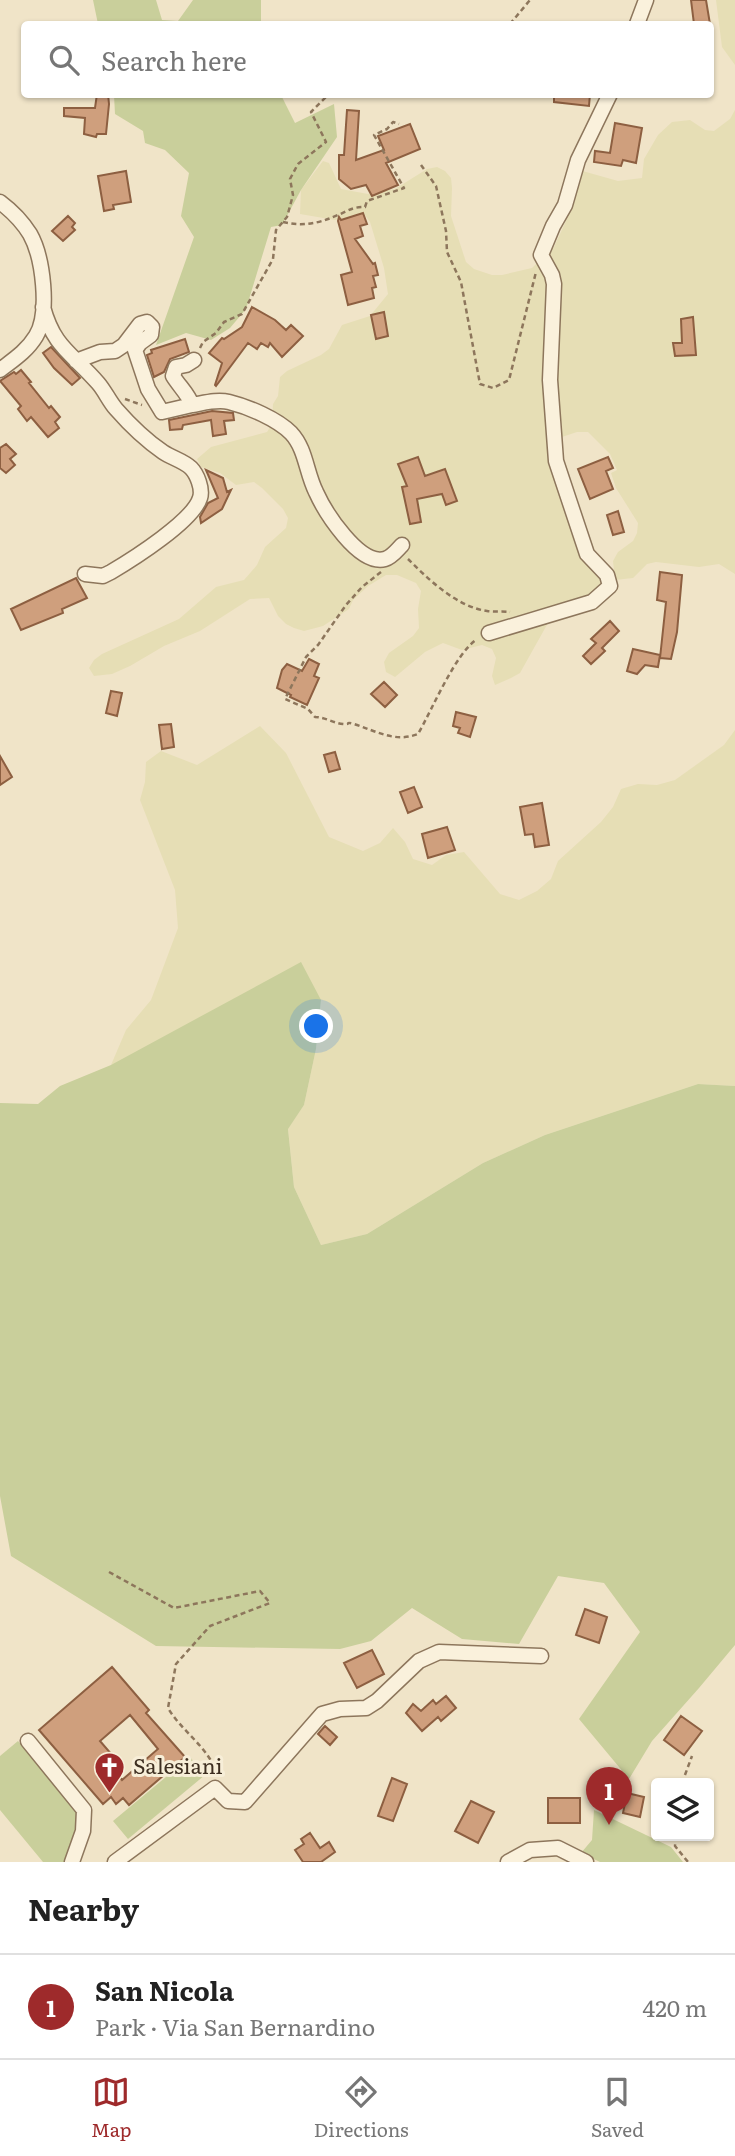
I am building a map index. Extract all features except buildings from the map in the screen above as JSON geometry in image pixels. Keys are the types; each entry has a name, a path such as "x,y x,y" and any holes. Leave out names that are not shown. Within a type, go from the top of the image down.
{"street":[{"path":"638,21 646,0"},
{"path":"489,633 592,602 610,586 607,575 587,554 556,461 550,380 554,284 541,255 565,205 578,160 608,98"},
{"path":"0,202 20,219 31,236 42,278 43,307 35,337 21,355 0,370"},
{"path":"43,307 56,340 104,391 114,408 138,431 164,453 190,467 199,484 201,496 184,520 117,569 103,576 85,574"},
{"path":"76,361 100,352 115,351 124,345 141,324 147,322 152,327 151,335 135,350 148,389 162,412 215,401 229,402 282,425 303,450 306,470 317,494 354,547 372,558 384,559 398,550"},
{"path":"192,405 173,376 176,367 194,360"},
{"path":"115,1862 215,1788 228,1801 245,1802 322,1714 340,1709 366,1708 419,1661 439,1652 541,1656"},
{"path":"28,1741 84,1810 83,1831 72,1862"},
{"path":"508,1862 530,1850 558,1848 586,1862"}],"path":[{"path":"512,21 530,0"},
{"path":"194,360 203,342 216,333 224,322 242,314 273,259 276,230 287,217 293,195 290,179 298,164 326,142 311,112 325,98"},
{"path":"283,222 305,225 320,223 354,207 365,207 368,201 404,188 374,135 387,130 393,122 399,124"},
{"path":"421,165 436,186 446,231 447,252 461,282 480,384 493,388 509,380 541,255"},
{"path":"104,391 162,412"},
{"path":"489,633 468,645 456,661 418,734 407,738 388,736 350,723 341,724 316,717 307,709 285,699 306,657 318,645 346,605 362,587 388,567 398,550 416,569 452,596 485,611 516,612"},
{"path":"109,1572 174,1608 260,1591 270,1603 210,1626 176,1664 168,1708 176,1721 213,1760 217,1775 215,1788"},
{"path":"684,1778 692,1756"},
{"path":"676,1841 675,1846 688,1862"}],"shaded area":[{"path":"716,0 735,0 735,65 722,47"},
{"path":"735,110 735,574 719,564 699,567 656,562 647,564 633,578 615,580 613,561 618,552 633,541 638,523 616,488 611,473 617,470 610,454 588,432 577,432 559,438 549,455 566,517 585,557 602,579 600,590 553,614 520,673 511,678 495,685 492,676 496,658 492,649 482,645 462,650 443,643 425,652 395,677 386,672 384,662 389,653 413,636 419,628 421,591 416,583 397,575 386,575 368,586 353,600 349,609 323,626 304,631 294,628 278,616 269,598 250,599 200,631 164,646 130,666 112,674 94,676 89,668 102,654 179,619 216,587 244,580 257,565 265,547 286,528 288,518 283,509 262,488 254,482 236,485 220,473 201,467 197,459 211,447 267,432 272,424 273,404 278,396 280,377 329,349 342,325 370,316 388,294 384,268 370,222 364,214 335,220 300,214 301,190 323,161 329,163 341,189 368,194 395,189 427,169 437,167 445,171 451,178 451,216 466,262 474,269 502,275 532,268 554,247 566,221 579,170 618,181 642,178 644,159 658,135 672,122 690,120 705,130 714,131 730,119"},
{"path":"260,726 286,753 329,837 363,851 380,843 393,828 405,842 413,859 432,865 446,855 464,852 500,894 519,900 537,891 551,879 558,861 601,822 613,807 621,789 638,784 657,785 675,780 724,745 735,730 735,1086 698,1084 545,1135 483,1163 367,1234 321,1245 294,1187 288,1128 304,1105 316,1049 321,1000 111,1065 126,1030 151,1000 178,928 175,890 140,800 145,782 146,762 161,751 197,765"}],"green space":[{"path":"93,0 156,0 162,20 178,21 97,21"},
{"path":"193,0 261,0 261,21 178,21"},
{"path":"114,98 282,98 295,123 334,104 337,137 301,190 282,225 271,227 246,309 230,328 211,340 186,333 156,345 194,237 181,216 189,173 165,150 145,143 143,131 115,114"},
{"path":"301,962 321,1000 316,1049 304,1105 288,1129 294,1187 321,1245 367,1234 483,1163 545,1135 698,1084 735,1086 735,1645 652,1741 629,1779 579,1719 640,1632 604,1583 558,1576 519,1644 462,1639 412,1608 371,1641 340,1649 156,1646 11,1556 0,1496 0,1103 38,1104 60,1086 111,1065"},
{"path":"18,1741 76,1812 76,1829 65,1862 43,1862 0,1810 0,1756"},
{"path":"190,1757 205,1775 128,1839 113,1821"},
{"path":"594,1810 651,1837 651,1841 659,1841 671,1847 683,1862 600,1862 581,1853 592,1840"}],"place":[{"name":"Salesiani","path":"110,1794"},
{"name":"San Nicola","path":"609,1825"}]}
